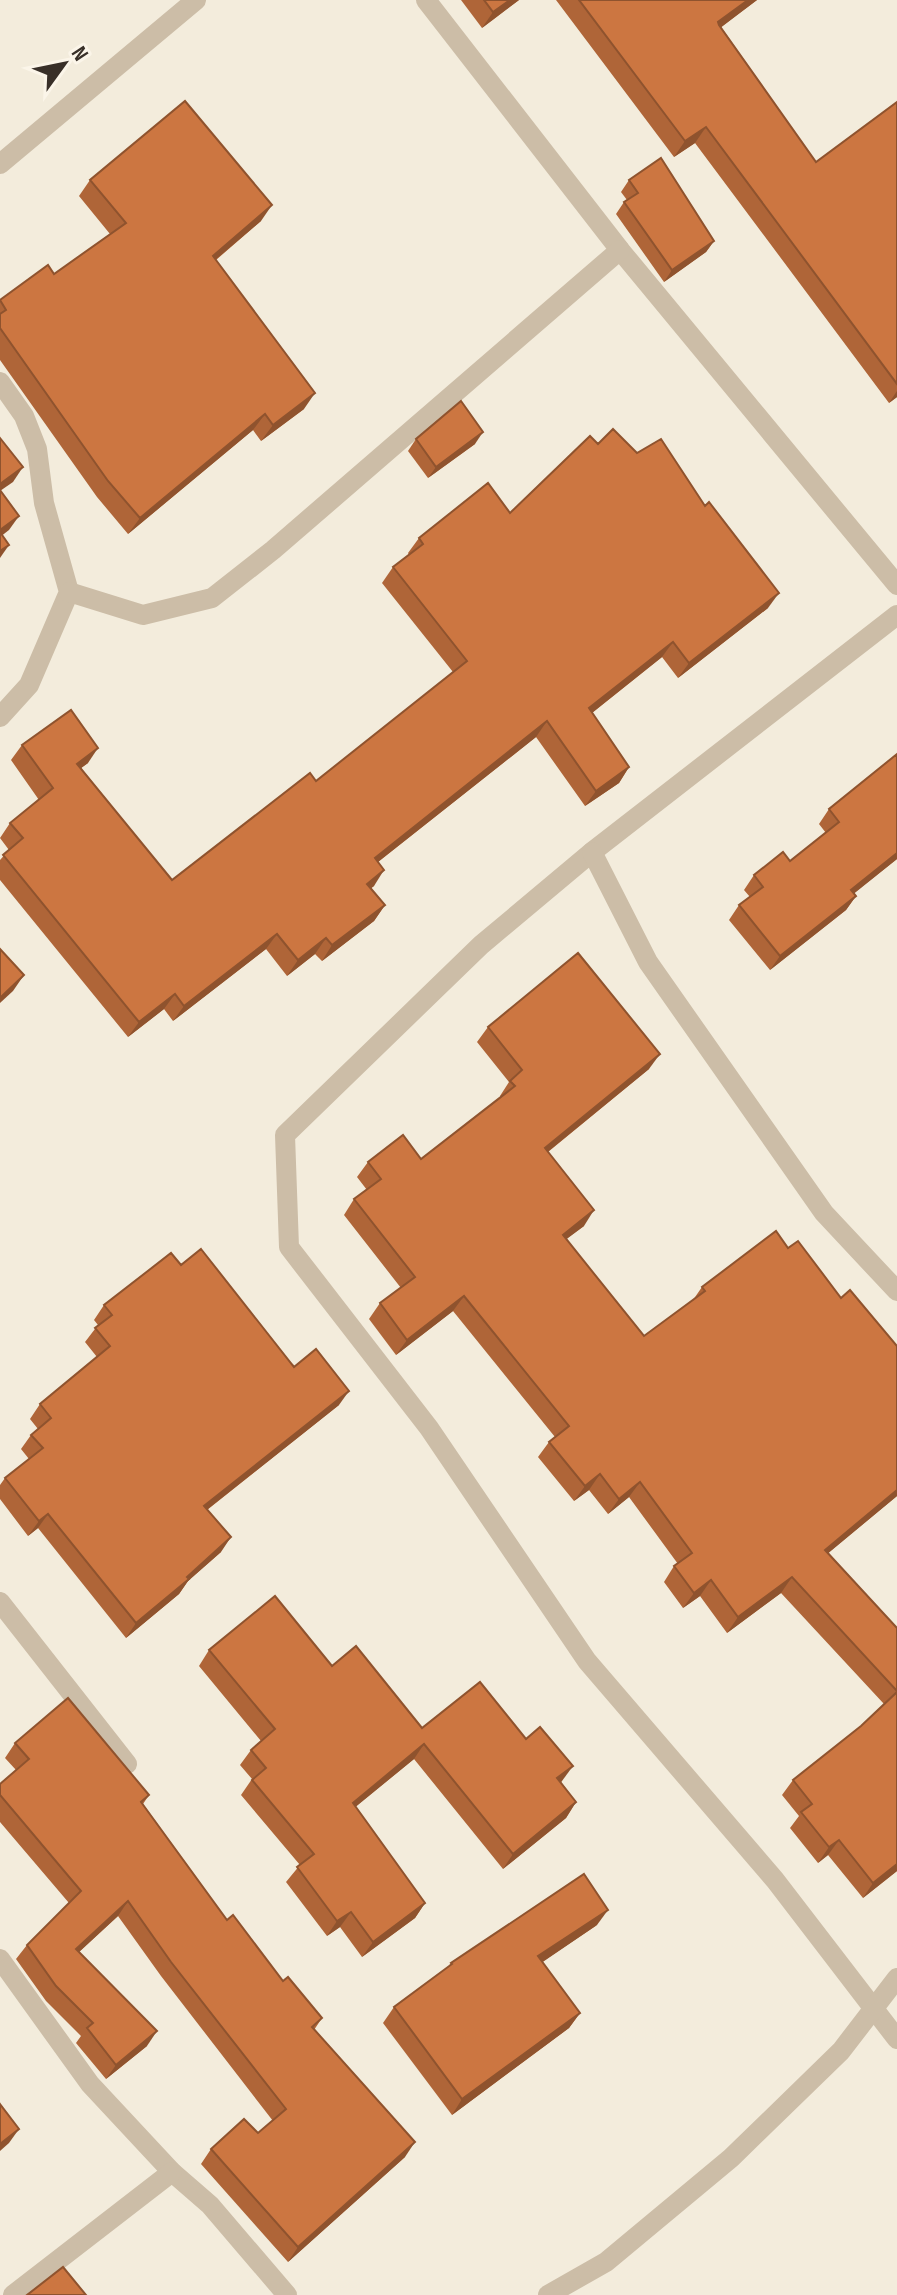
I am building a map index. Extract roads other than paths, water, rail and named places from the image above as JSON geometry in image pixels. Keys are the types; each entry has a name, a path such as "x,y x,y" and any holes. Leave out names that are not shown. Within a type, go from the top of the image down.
{"street":[{"path":"0,164 196,0"},
{"path":"426,0 620,250 897,585"},
{"path":"69,592 143,615 212,598 285,540 620,250"},
{"path":"0,382 24,416 37,449 44,503 69,592 29,685 0,717"},
{"path":"897,615 592,852 481,945 285,1135 289,1247 429,1428 587,1661 775,1880 897,2039"},
{"path":"592,852 648,962 824,1213 897,1291"},
{"path":"0,1602 127,1764"},
{"path":"0,1959 90,2084 172,2172 210,2205 287,2295"},
{"path":"548,2295 606,2262 731,2158 841,2051 897,1978"},
{"path":"13,2295 172,2172"}]}
